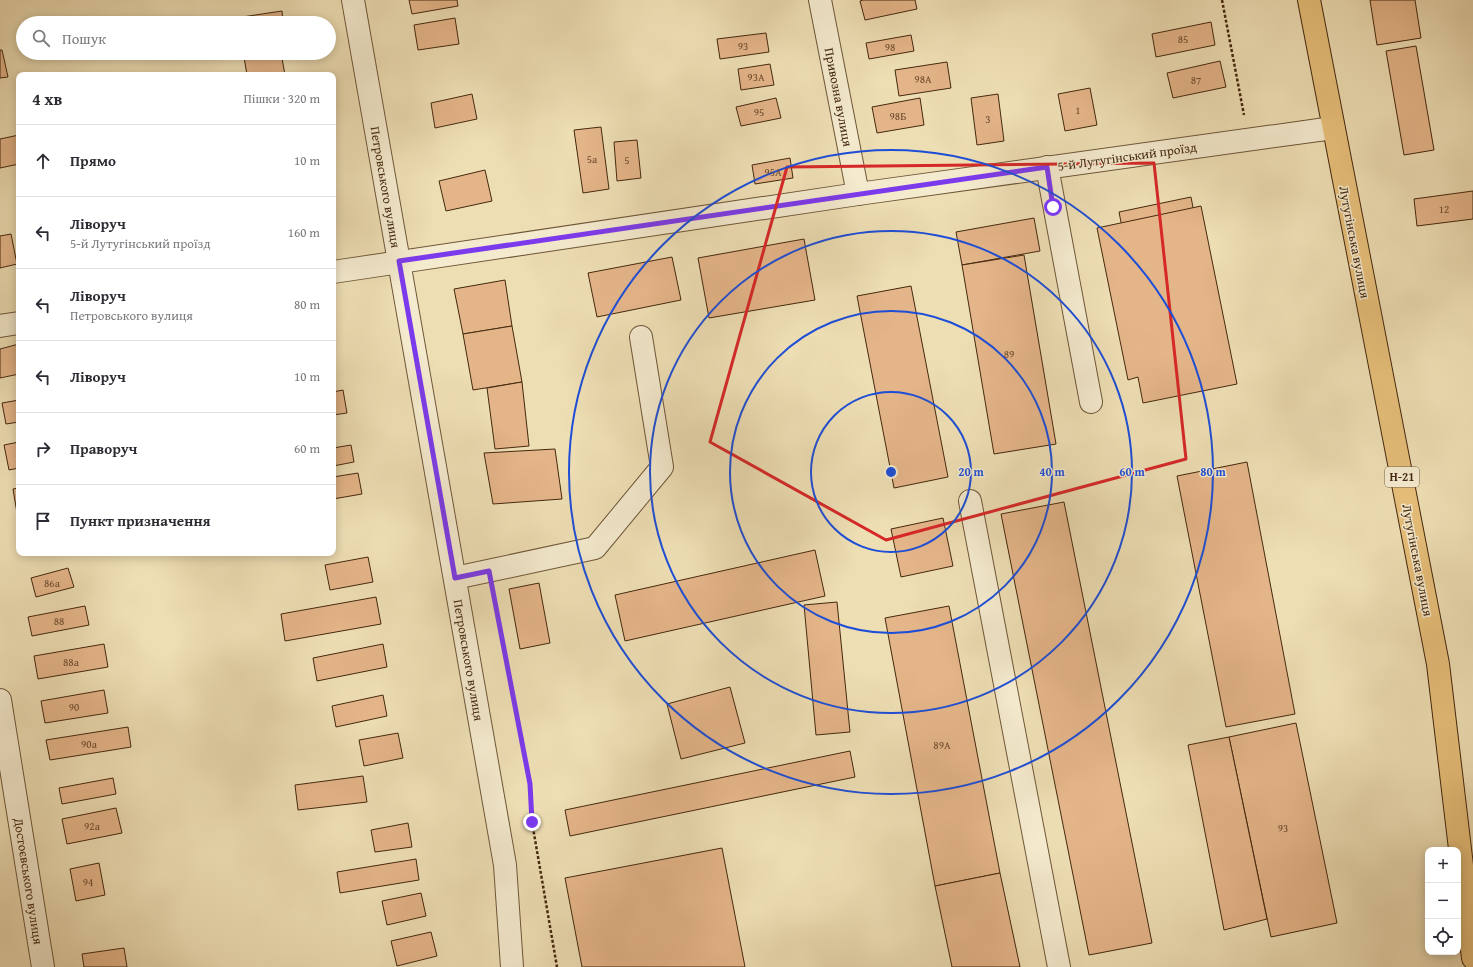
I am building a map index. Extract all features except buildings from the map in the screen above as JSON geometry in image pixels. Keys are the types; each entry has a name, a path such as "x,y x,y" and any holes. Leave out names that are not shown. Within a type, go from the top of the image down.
{"main road":[{"name":"Лутугінська вулиця","path":"1309,0 1438,664 1473,958"}],"street":[{"name":"Петровського вулиця","path":"353,0 505,864 512,967"},
{"name":"Привозна вулиця","path":"820,0 858,194"},
{"name":"5-й Лутугінський проїзд","path":"336,272 858,194 1333,128"},
{"path":"1047,167 1091,402"},
{"path":"0,326 16,323"},
{"path":"455,578 595,548 662,467 641,337"},
{"path":"970,501 1059,967"},
{"name":"Достоєвського вулиця","path":"0,700 43,967"},
{"path":"1466,967 1473,966"}],"path":[{"path":"1222,0 1249,139"},
{"path":"489,571 530,784 532,822 557,967"}],"highlighted area":[{"path":"1154,163 1186,459 886,540 710,442 787,167"}],"route":[{"path":"532,822 530,784 489,571 455,578 399,261 1047,167 1053,207"}]}
